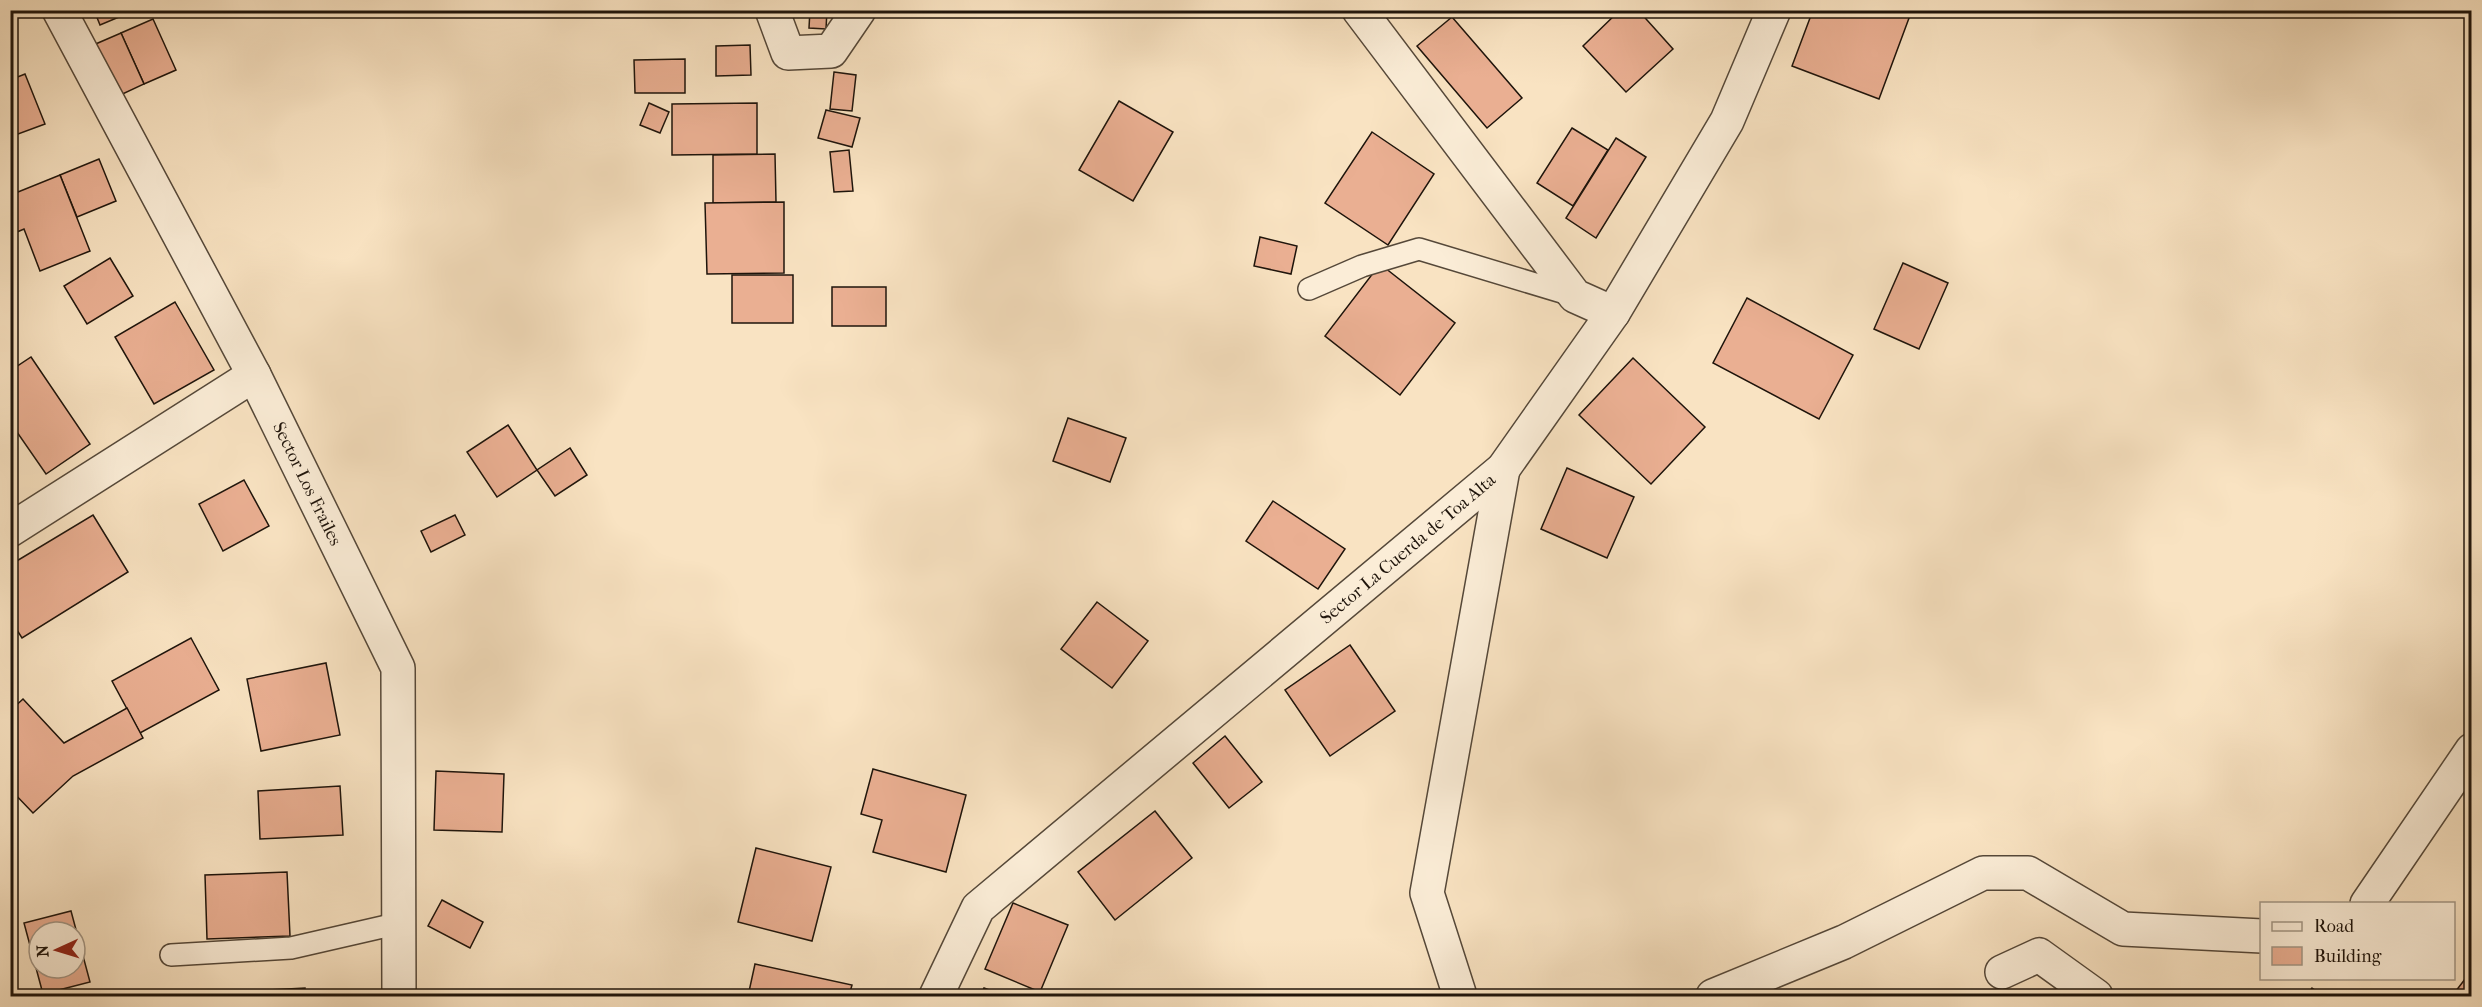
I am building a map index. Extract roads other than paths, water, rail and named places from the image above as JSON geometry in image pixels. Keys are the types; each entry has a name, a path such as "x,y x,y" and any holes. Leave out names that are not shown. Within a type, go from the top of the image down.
{"street":[{"name":"Sector Los Frailes","path":"59,10 254,375 398,668 399,996"},
{"path":"772,10 788,53 831,51 859,10"},
{"path":"1359,10 1575,296 1613,313"},
{"name":"Sector La Cuerda de Toa Alta","path":"936,996 978,908 1503,469 1613,313 1727,121 1774,10"},
{"path":"10,530 254,375"},
{"path":"1460,996 1427,893 1503,469"},
{"path":"2368,902 2472,750"},
{"path":"1713,996 1844,942 1983,873 2028,873 2122,929 2260,936"},
{"path":"2002,972 2039,955 2096,996"}],"lane":[{"path":"1309,289 1362,266 1419,249 1575,296"},
{"path":"171,955 291,948 400,923"}]}
